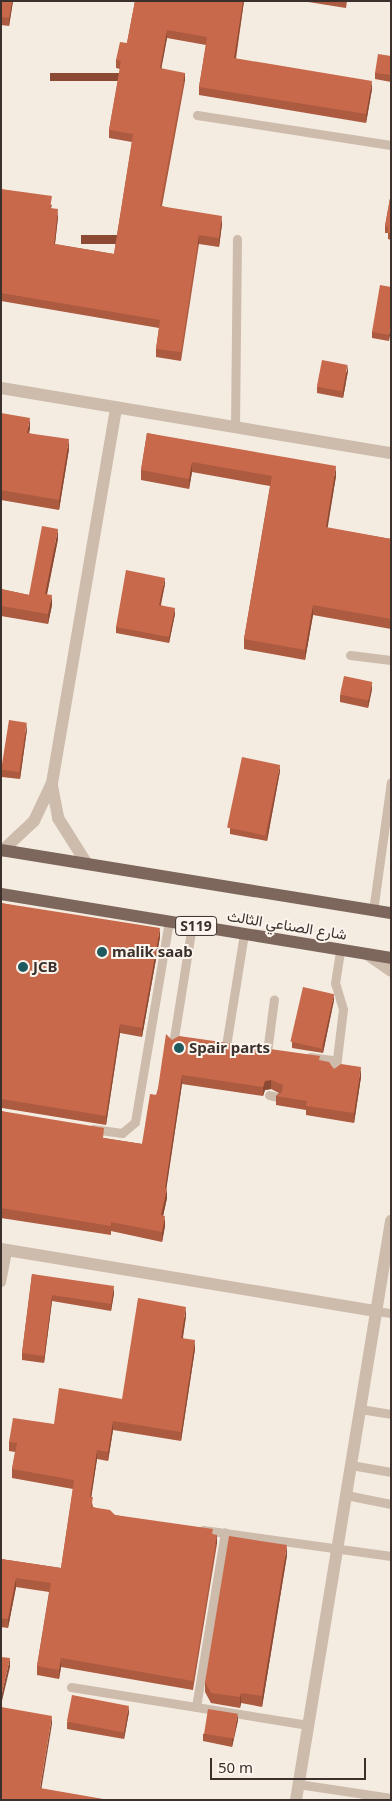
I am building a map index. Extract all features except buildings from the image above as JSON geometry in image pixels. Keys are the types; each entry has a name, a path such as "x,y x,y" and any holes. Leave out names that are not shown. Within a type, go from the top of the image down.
{"main road":[{"name":"شارع الصناعي الثالث","path":"2,851 391,913"},
{"name":"شارع الصناعي الثالث","path":"1,894 391,958"}],"street":[{"path":"1,388 391,452"},
{"path":"2,851 34,820 52,783 116,407"},
{"path":"52,783 58,818 87,864"},
{"path":"367,954 391,971"},
{"path":"296,1800 376,1311 388,1258 391,1221"},
{"path":"4,1249 376,1311"}],"lane":[{"path":"197,115 391,145"},
{"path":"235,427 237,239"},
{"path":"350,655 391,660"},
{"path":"374,911 391,782"},
{"path":"78,1126 122,1133 135,1122 169,922"},
{"path":"176,1041 192,925"},
{"path":"226,1046 244,934"},
{"path":"335,1072 343,1009 335,988 340,950"},
{"path":"267,1052 274,999"},
{"path":"302,1056 337,1061"},
{"path":"1,1282 4,1249"},
{"path":"376,1311 391,1313"},
{"path":"360,1409 391,1414"},
{"path":"351,1465 391,1472"},
{"path":"346,1495 391,1504"},
{"path":"195,1528 391,1556"},
{"path":"196,1707 225,1532"},
{"path":"71,1687 308,1725"},
{"path":"298,1784 391,1798"}],"place":[{"name":"malik saab","path":"102,952"},
{"name":"JCB","path":"23,967"},
{"name":"Spair parts","path":"179,1048"}]}
